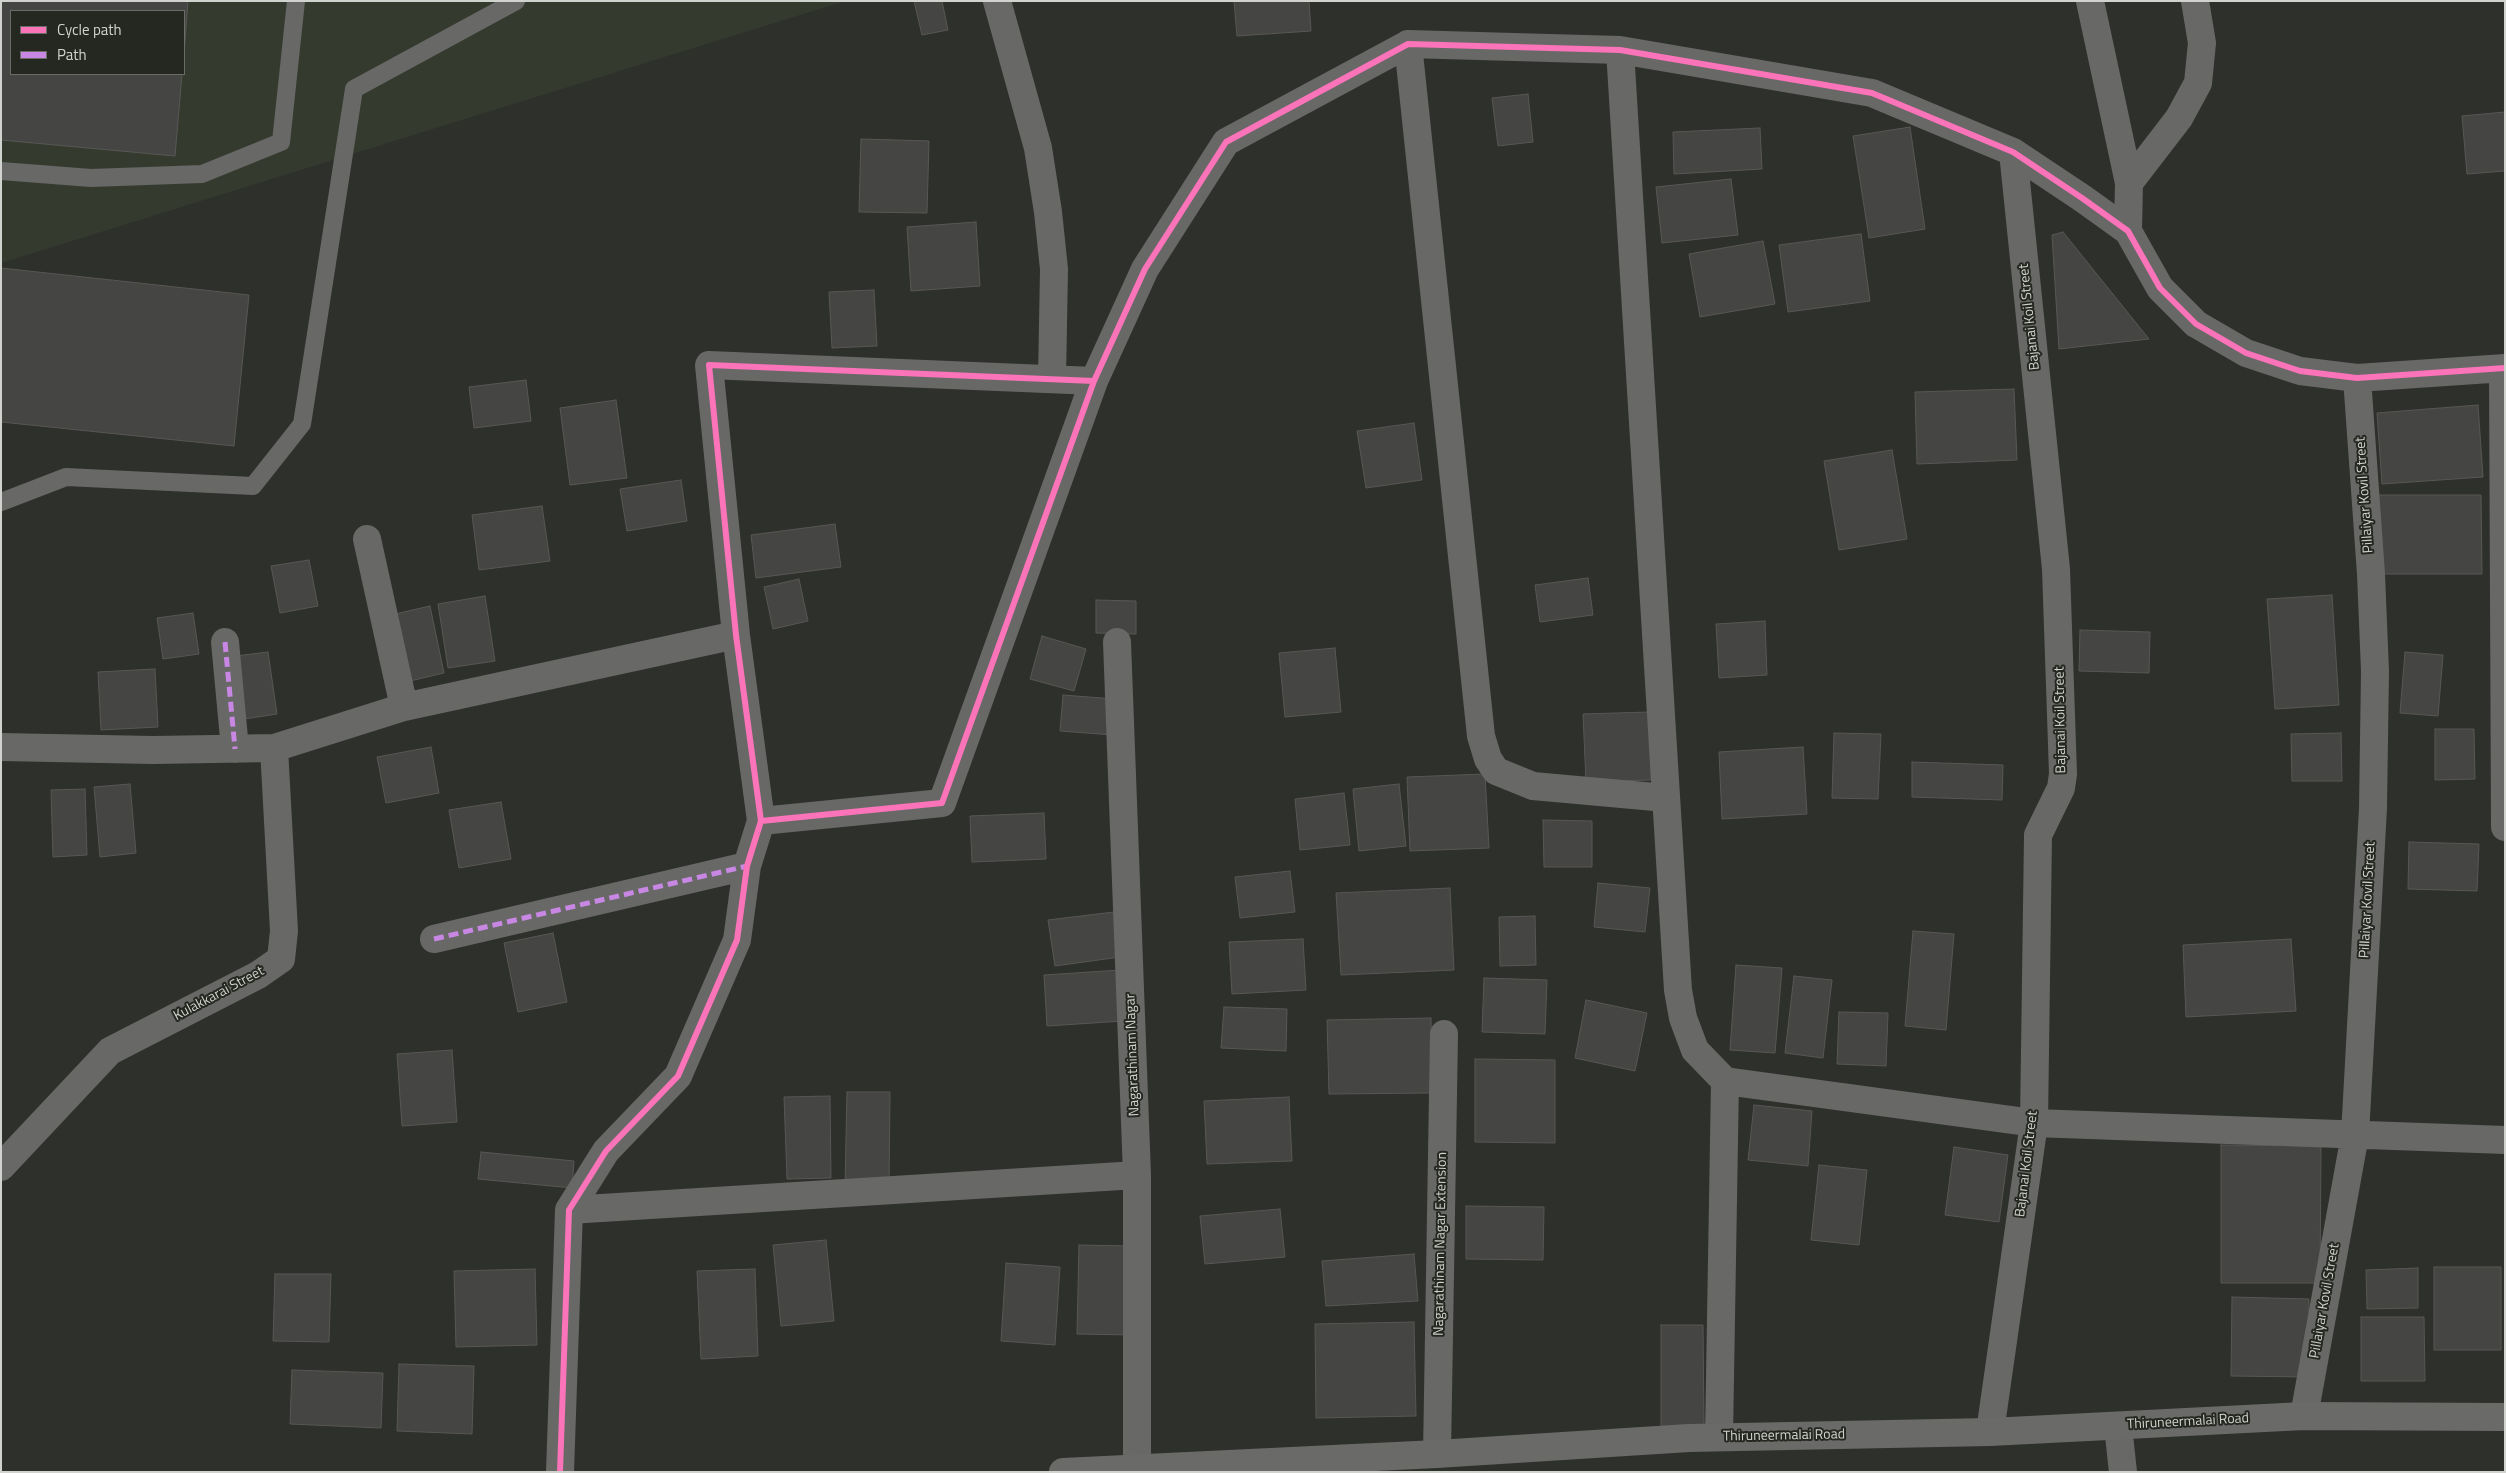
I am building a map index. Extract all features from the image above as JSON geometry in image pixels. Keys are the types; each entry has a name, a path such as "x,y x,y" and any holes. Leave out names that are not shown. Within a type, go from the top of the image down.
{"street":[{"path":"997,1 1038,148 1048,212 1054,269 1052,379"},
{"path":"2090,1 2130,183 2128,231"},
{"path":"2130,183 2179,118 2198,82 2202,43 2195,1"},
{"path":"1408,44 1481,736 1488,760 1496,771 1533,786 1666,798"},
{"path":"761,821 942,803 1094,381 1146,269 1226,142 1408,44 1620,50 1872,93 2013,152 2128,231 2160,288 2196,324 2246,354 2300,370 2356,378 2504,368 2504,827"},
{"path":"1620,50 1678,990 1683,1018 1695,1050 1725,1081 2034,1123 2505,1140"},
{"name":"Bajanai Koil Street","path":"1990,1432 2034,1123 2037,845 2042,824 2061,788 2063,774 2056,569 2013,152"},
{"path":"560,1472 569,1210 606,1151 678,1076 737,940 747,866 761,821 736,635 709,365 1094,381"},
{"name":"Pillaiyar Kovil Street","path":"2304,1416 2355,1135 2373,808 2374,681 2371,574 2356,378"},
{"path":"368,539 404,707"},
{"path":"1,747 153,750 274,748 404,707 736,635"},
{"path":"225,642 235,749"},
{"name":"Nagarathinam Nagar","path":"1116,642 1137,1176 1137,1469"},
{"name":"Kulakkarai Street","path":"1,1167 110,1050 258,975 281,960 284,931 274,748"},
{"path":"434,939 747,866"},
{"name":"Nagarathinam Nagar Extension","path":"1437,1454 1444,1034"},
{"path":"1719,1437 1725,1081"},
{"path":"569,1210 1137,1176"},
{"name":"Thiruneermalai Road","path":"1063,1472 1437,1454 1719,1437 1990,1432 2304,1416 2505,1417"},
{"path":"2118,1426 2122,1472"}],"lane":[{"path":"1,171 91,178 202,174 280,142 296,1"},
{"path":"1,502 66,477 253,486 302,424 354,89 516,1"}],"shaded area":[{"path":"1,1 845,1 1,263"}],"building":[{"path":"1,1 188,1 185,41 185,10 10,10 10,75 182,75 175,156 1,140"},
{"path":"914,1 942,1 948,30 922,35"},
{"path":"1234,1 1309,1 1311,31 1237,36"},
{"path":"1528,94 1533,142 1498,146 1492,98"},
{"path":"2505,112 2505,171 2467,174 2462,116"},
{"path":"1910,127 1925,229 1869,238 1853,136"},
{"path":"1760,128 1762,169 1674,174 1673,132"},
{"path":"861,139 929,141 927,213 859,212"},
{"path":"1731,179 1738,235 1662,243 1656,187"},
{"path":"976,222 980,286 911,291 907,227"},
{"path":"2063,232 2149,339 2059,349 2052,235"},
{"path":"1861,234 1870,301 1788,312 1779,245"},
{"path":"1763,241 1775,304 1700,317 1689,254"},
{"path":"1,268 249,295 234,446 1,422"},
{"path":"874,290 877,346 832,348 829,292"},
{"path":"526,380 531,421 474,428 469,387"},
{"path":"2014,389 2017,460 1917,464 1915,392"},
{"path":"616,400 627,478 570,485 560,408"},
{"path":"2478,405 2483,477 2382,484 2377,413"},
{"path":"1414,423 1422,480 1366,488 1357,431"},
{"path":"1892,450 1907,539 1839,550 1824,461"},
{"path":"681,480 687,521 627,531 620,489"},
{"path":"2376,495 2481,495 2482,574 2376,574"},
{"path":"542,506 550,561 479,570 472,515"},
{"path":"835,524 841,567 756,578 751,535"},
{"path":"309,560 318,606 280,613 271,566"},
{"path":"1588,578 1593,615 1540,622 1535,585"},
{"path":"799,579 808,621 773,629 764,587"},
{"path":"2332,595 2339,705 2275,709 2267,599"},
{"path":"485,596 495,661 448,668 438,604"},
{"path":"1096,600 1136,601 1136,634 1096,633"},
{"path":"430,606 444,673 410,681 395,614"},
{"path":"193,613 199,654 163,659 157,618"},
{"path":"1765,621 1767,675 1719,678 1716,624"},
{"path":"2080,630 2150,632 2149,673 2079,671"},
{"path":"1042,636 1086,649 1074,691 1030,679"},
{"path":"1335,648 1341,712 1285,717 1279,653"},
{"path":"268,652 277,714 238,720 228,657"},
{"path":"2405,652 2443,655 2438,716 2400,713"},
{"path":"155,669 158,727 101,730 98,672"},
{"path":"1063,695 1115,699 1113,735 1060,731"},
{"path":"1649,712 1651,780 1586,782 1583,714"},
{"path":"2435,729 2474,729 2475,779 2435,780"},
{"path":"1834,733 1881,734 1878,799 1832,798"},
{"path":"2341,733 2342,781 2292,781 2291,734"},
{"path":"431,747 439,793 386,803 377,757"},
{"path":"1803,747 1807,814 1722,819 1719,752"},
{"path":"1912,762 2003,765 2002,800 1912,797"},
{"path":"1485,774 1489,848 1410,851 1407,777"},
{"path":"130,784 136,853 100,857 94,787"},
{"path":"1399,784 1406,846 1359,851 1353,789"},
{"path":"85,789 87,855 53,857 51,790"},
{"path":"1344,793 1350,845 1300,850 1295,799"},
{"path":"501,802 511,859 459,868 449,810"},
{"path":"1044,813 1046,859 972,862 970,816"},
{"path":"1543,820 1592,821 1592,867 1544,867"},
{"path":"2409,842 2479,844 2477,891 2408,889"},
{"path":"1290,871 1295,912 1240,918 1235,877"},
{"path":"1598,883 1650,888 1645,932 1594,927"},
{"path":"1450,888 1454,970 1341,975 1336,893"},
{"path":"1114,912 1120,957 1055,966 1048,920"},
{"path":"1535,916 1536,965 1500,966 1499,917"},
{"path":"1913,931 1954,934 1946,1030 1905,1026"},
{"path":"553,933 567,1002 518,1012 504,943"},
{"path":"1303,939 1306,990 1232,994 1229,942"},
{"path":"2291,939 2296,1011 2186,1017 2183,945"},
{"path":"1736,965 1782,968 1775,1053 1730,1050"},
{"path":"1120,970 1123,1021 1047,1026 1044,975"},
{"path":"1794,976 1832,980 1823,1058 1785,1053"},
{"path":"1484,978 1547,980 1545,1034 1482,1032"},
{"path":"1586,1000 1647,1013 1635,1071 1575,1058"},
{"path":"1224,1007 1287,1009 1286,1051 1221,1048"},
{"path":"1839,1012 1888,1013 1886,1066 1837,1064"},
{"path":"1431,1018 1432,1093 1329,1094 1327,1020"},
{"path":"452,1050 457,1122 402,1126 397,1054"},
{"path":"1475,1059 1555,1060 1555,1143 1475,1142"},
{"path":"847,1092 890,1092 889,1187 845,1186"},
{"path":"830,1096 831,1178 787,1179 784,1097"},
{"path":"1289,1097 1292,1161 1207,1164 1204,1101"},
{"path":"1754,1105 1812,1111 1808,1166 1748,1160"},
{"path":"2221,1145 2321,1146 2320,1283 2221,1283"},
{"path":"1954,1147 2008,1155 1999,1222 1945,1215"},
{"path":"481,1152 574,1161 572,1188 478,1179"},
{"path":"1819,1165 1867,1170 1859,1245 1811,1240"},
{"path":"1466,1206 1544,1207 1543,1260 1466,1259"},
{"path":"1280,1209 1285,1257 1205,1264 1200,1216"},
{"path":"826,1240 834,1321 781,1326 773,1245"},
{"path":"1079,1245 1133,1246 1131,1335 1077,1334"},
{"path":"1414,1254 1418,1301 1326,1306 1322,1261"},
{"path":"1006,1263 1060,1267 1055,1345 1001,1341"},
{"path":"2434,1267 2501,1267 2501,1350 2434,1350"},
{"path":"2418,1268 2418,1308 2367,1309 2366,1270"},
{"path":"535,1269 537,1345 456,1347 454,1271"},
{"path":"755,1269 758,1356 701,1359 697,1271"},
{"path":"275,1274 331,1274 329,1342 273,1341"},
{"path":"2232,1297 2309,1299 2308,1377 2231,1376"},
{"path":"2361,1317 2424,1317 2425,1381 2361,1381"},
{"path":"1414,1322 1416,1416 1316,1418 1315,1324"},
{"path":"1661,1325 1703,1325 1704,1427 1661,1427"},
{"path":"399,1364 474,1366 472,1434 397,1431"},
{"path":"292,1370 383,1373 381,1428 290,1424"}],"marked path":[{"path":"225,642 235,749"},
{"path":"434,939 747,866"}],"cycle path":[{"path":"761,821 942,803 1094,381 1145,269 1226,142 1408,44 1620,50 1872,93 2013,152 2082,198 2128,231 2160,288 2196,324 2246,353 2300,371 2357,378 2505,368"},
{"path":"560,1472 569,1210 606,1151 678,1076 737,940 747,866 761,821 736,635 709,365 1094,381"}]}
